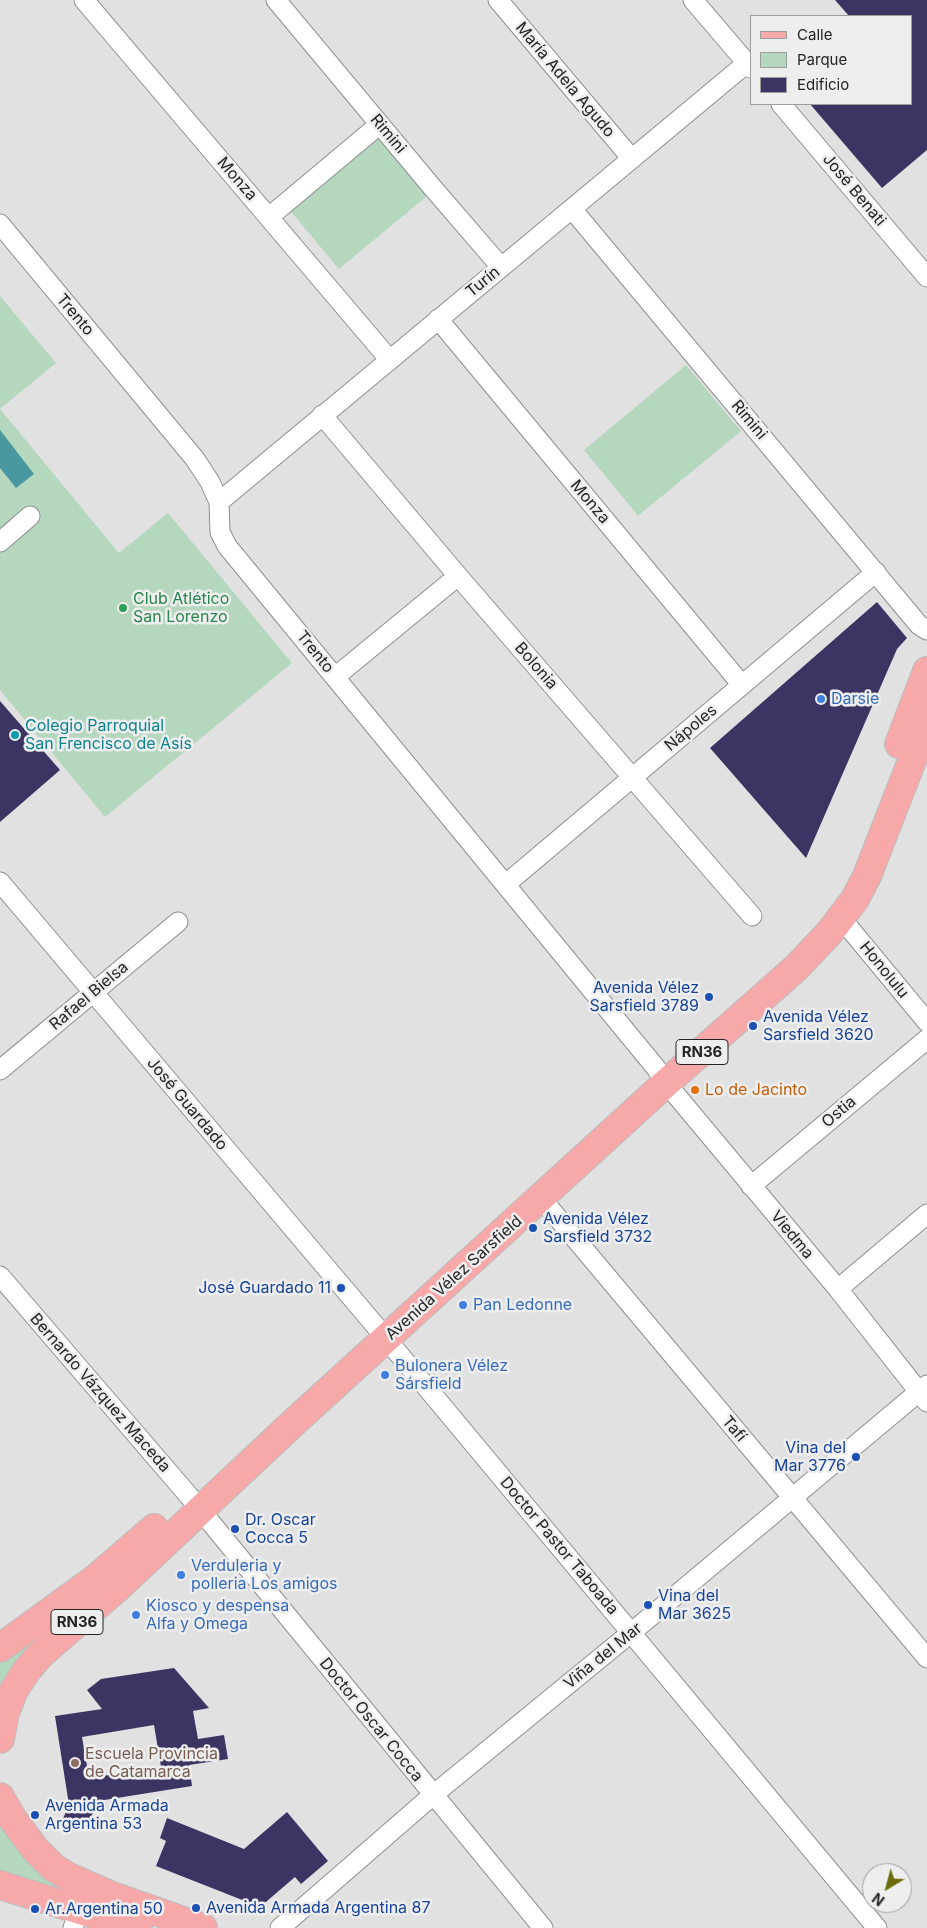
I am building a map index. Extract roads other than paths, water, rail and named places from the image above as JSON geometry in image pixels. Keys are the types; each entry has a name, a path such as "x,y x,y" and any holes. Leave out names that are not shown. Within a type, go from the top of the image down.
{"main road":[{"name":"Avenida Vélez Sarsfield","path":"381,1333 541,1198 828,909 842,887 861,845 927,670"},
{"name":"Avenida Vélez Sarsfield","path":"0,1739 10,1699 19,1681 34,1661 115,1590 194,1504 661,1076 798,967 830,932 855,899 867,876 927,722"},
{"name":"Avenida Vélez Sarsfield","path":"4,1638 95,1579 194,1504"},
{"path":"0,1797 12,1818 35,1849 54,1868 112,1896 203,1928"},
{"path":"0,1885 76,1919 138,1928"}],"street":[{"name":"Monza","path":"84,0 389,359"},
{"name":"Rimini","path":"276,0 501,267"},
{"name":"María Adela Agudo","path":"498,0 632,160"},
{"path":"693,0 749,66"},
{"name":"Turín","path":"219,502 438,318 749,66"},
{"name":"José Benati","path":"782,105 927,277"},
{"path":"270,217 380,124"},
{"name":"Rimini","path":"572,209 919,625 927,630"},
{"name":"Trento","path":"0,224 210,482 219,502 220,532 227,546 506,884 661,1076"},
{"name":"Monza","path":"438,318 742,685"},
{"name":"Bolonia","path":"322,415 458,576 752,916"},
{"path":"0,542 30,516"},
{"name":"Nápoles","path":"506,884 876,572"},
{"path":"335,677 458,576"},
{"name":"José Guardado","path":"0,882 381,1333"},
{"name":"Honolulu","path":"841,918 927,1022"},
{"name":"Rafael Bielsa","path":"0,1070 178,922"},
{"name":"Ostia","path":"751,1186 927,1039"},
{"name":"Viedma","path":"661,1076 924,1393"},
{"name":"Tafí","path":"541,1198 927,1658"},
{"path":"838,1289 927,1214"},
{"name":"Bernardo Vázquez Maceda","path":"0,1276 194,1504"},
{"name":"Doctor Pastor Taboada","path":"381,1333 877,1928"},
{"name":"Viña del Mar","path":"280,1928 433,1795 792,1498 924,1393"},
{"name":"Doctor Oscar Cocca","path":"194,1504 543,1928"},
{"path":"76,1880 80,1894 76,1919"}],"water":[{"path":"0,430 34,474 16,488 0,468"}],"place":[{"name":"Club Atlético San Lorenzo","path":"123,608"},
{"name":"Darsie","path":"821,699"},
{"name":"Colegio Parroquial San Frencisco de Asís","path":"15,735"},
{"name":"Avenida Vélez Sarsfield 3789","path":"709,997"},
{"name":"Avenida Vélez Sarsfield 3620","path":"753,1026"},
{"name":"Lo de Jacinto","path":"695,1090"},
{"name":"Avenida Vélez Sarsfield 3732","path":"533,1228"},
{"name":"José Guardado 11","path":"341,1288"},
{"name":"Pan Ledonne","path":"463,1305"},
{"name":"Bulonera Vélez Sársfield","path":"385,1375"},
{"name":"Vina del Mar 3776","path":"856,1457"},
{"name":"Dr. Oscar Cocca 5","path":"235,1529"},
{"name":"Verduleria y polleria Los amigos","path":"181,1575"},
{"name":"Vina del Mar 3625","path":"648,1605"},
{"name":"Kiosco y despensa Alfa y Omega","path":"136,1615"},
{"name":"Escuela Provincia de Catamarca","path":"75,1763"},
{"name":"Avenida Armada Argentina 53","path":"35,1815"},
{"name":"Avenida Armada Argentina 87","path":"196,1908"},
{"name":"Ar.Argentina 50","path":"35,1909"}]}
